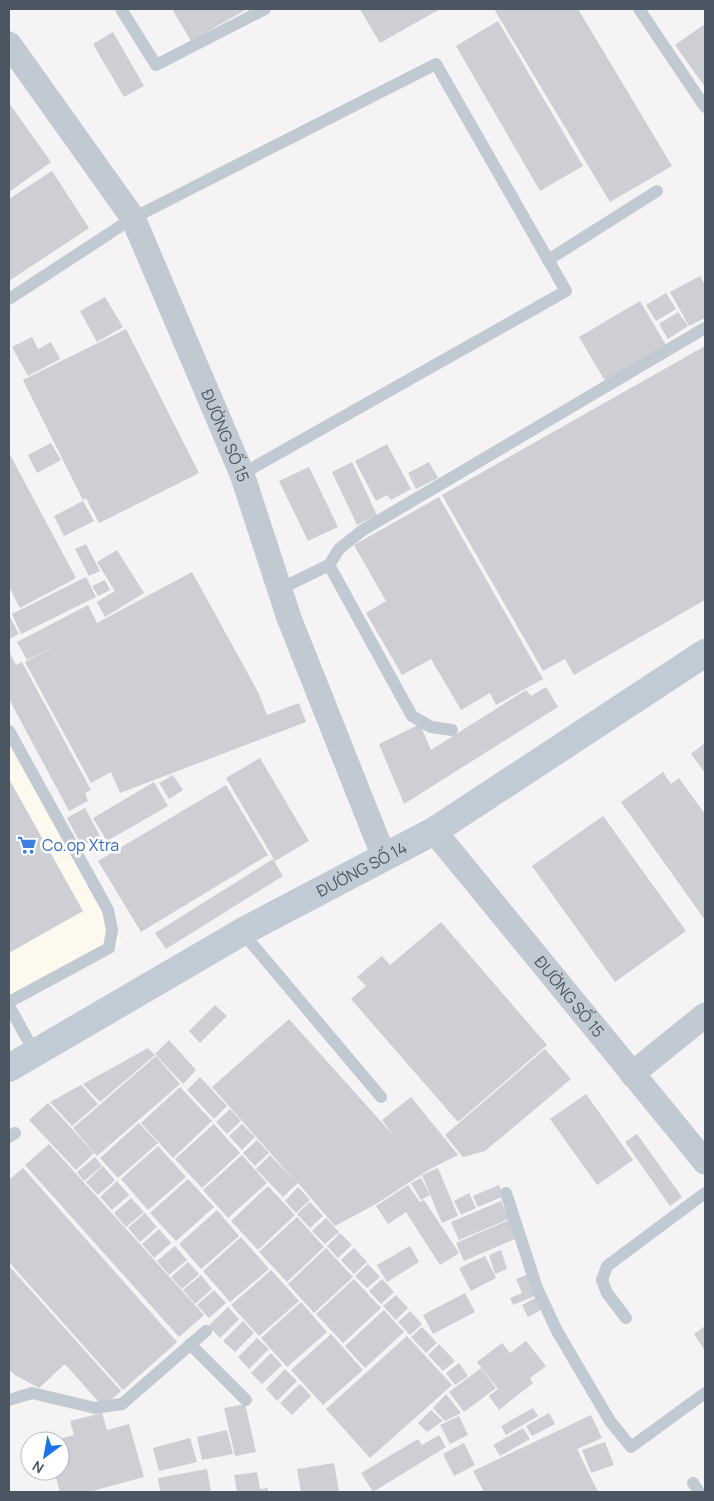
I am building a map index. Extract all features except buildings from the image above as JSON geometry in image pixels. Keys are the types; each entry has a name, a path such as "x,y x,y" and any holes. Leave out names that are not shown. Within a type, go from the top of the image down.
{"street":[{"name":"ĐƯỜNG SỐ 15","path":"9,44 133,218 242,474 289,618 384,858"},
{"name":"ĐƯỜNG SỐ 14","path":"9,1068 242,932 434,831 705,653"},
{"name":"ĐƯỜNG SỐ 15","path":"434,831 705,1162"},
{"path":"632,1074 705,1015"}],"lane":[{"path":"121,9 156,65 265,9"},
{"path":"639,9 705,106"},
{"path":"9,299 133,218 436,64 566,291 242,474"},
{"path":"548,260 657,191"},
{"path":"280,589 329,565 339,549 363,530 705,328"},
{"path":"329,565 412,716 431,727 452,730"},
{"path":"9,731 108,910 112,930 110,948 9,1002"},
{"path":"242,932 381,1097"},
{"path":"9,1006 35,1053"},
{"path":"506,1193 537,1288 557,1331 610,1421 632,1447 705,1392"},
{"path":"626,1318 607,1293 602,1280 607,1266 705,1193"},
{"path":"9,1400 32,1393 95,1408 122,1404 206,1331"},
{"path":"190,1344 246,1400"}],"shaded area":[{"path":"9,733 123,944 9,1007"}],"place":[{"name":"Co.op Xtra","path":"27,845"}]}
